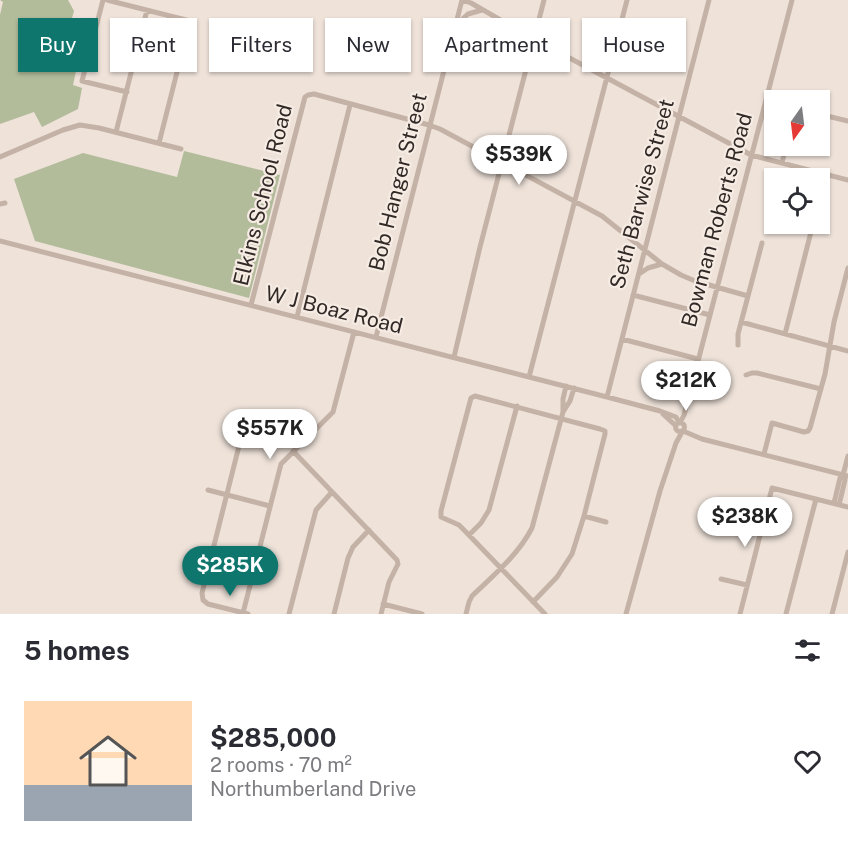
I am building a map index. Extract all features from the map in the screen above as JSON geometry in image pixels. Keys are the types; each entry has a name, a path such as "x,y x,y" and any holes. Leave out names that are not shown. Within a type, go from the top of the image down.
{"street":[{"path":"103,0 82,81 126,92"},
{"path":"107,0 190,21 159,143"},
{"path":"462,0 496,18"},
{"name":"Bob Hanger Street","path":"456,18 462,0"},
{"path":"539,18 544,0"},
{"path":"529,377 627,0"},
{"name":"Seth Barwise Street","path":"607,397 709,0"},
{"name":"Bowman Roberts Road","path":"626,614 660,491 681,427 792,0"},
{"path":"116,132 147,10"},
{"path":"463,18 468,14 482,10"},
{"path":"570,58 751,154 802,168"},
{"name":"Bob Hanger Street","path":"376,337 442,72"},
{"path":"454,357 525,72"},
{"name":"Elkins School Road","path":"251,305 305,97 320,96 350,105"},
{"path":"297,317 350,105 440,129 607,220 662,264 695,281 748,296"},
{"path":"830,117 848,121"},
{"path":"0,157 72,127 89,126 181,149"},
{"path":"782,163 784,156"},
{"path":"830,175 848,180"},
{"path":"785,334 810,234"},
{"name":"W J Boaz Road","path":"0,241 660,411 690,434 702,439 846,475"},
{"path":"738,345 741,322 762,243"},
{"path":"638,275 645,269 662,264"},
{"path":"764,454 772,423 804,432 808,431 811,425 848,268"},
{"path":"633,295 710,315"},
{"path":"741,322 848,351"},
{"path":"248,425 240,442 202,593 203,600 208,604 245,613 281,464 333,412 354,332"},
{"path":"622,339 698,359"},
{"path":"746,375 757,373 820,389"},
{"path":"466,614 472,596 525,542 532,528 562,415 566,386"},
{"path":"562,415 574,388"},
{"path":"533,602 566,565 577,542 605,436 604,431 562,415 479,396 472,397 441,517 459,525 501,568 533,602 545,614"},
{"path":"469,535 481,523 489,510 517,406"},
{"path":"293,451 397,560 399,564 392,575 381,614"},
{"path":"837,504 845,480 848,456"},
{"path":"740,614 772,488 848,507"},
{"path":"208,490 270,506"},
{"path":"289,614 316,510 332,492"},
{"path":"786,614 816,499"},
{"path":"584,516 606,522"},
{"path":"334,614 348,558 353,547 369,530"},
{"path":"832,614 848,552"},
{"path":"721,579 747,585"},
{"path":"383,604 422,614"}],"green space":[{"path":"0,0 68,0 74,11 72,18 18,18 18,72 76,72 73,85 82,88 78,109 42,127 34,112 0,124 0,15 3,2"},
{"path":"184,151 280,175 249,298 35,241 14,179 83,153 177,177"}]}
